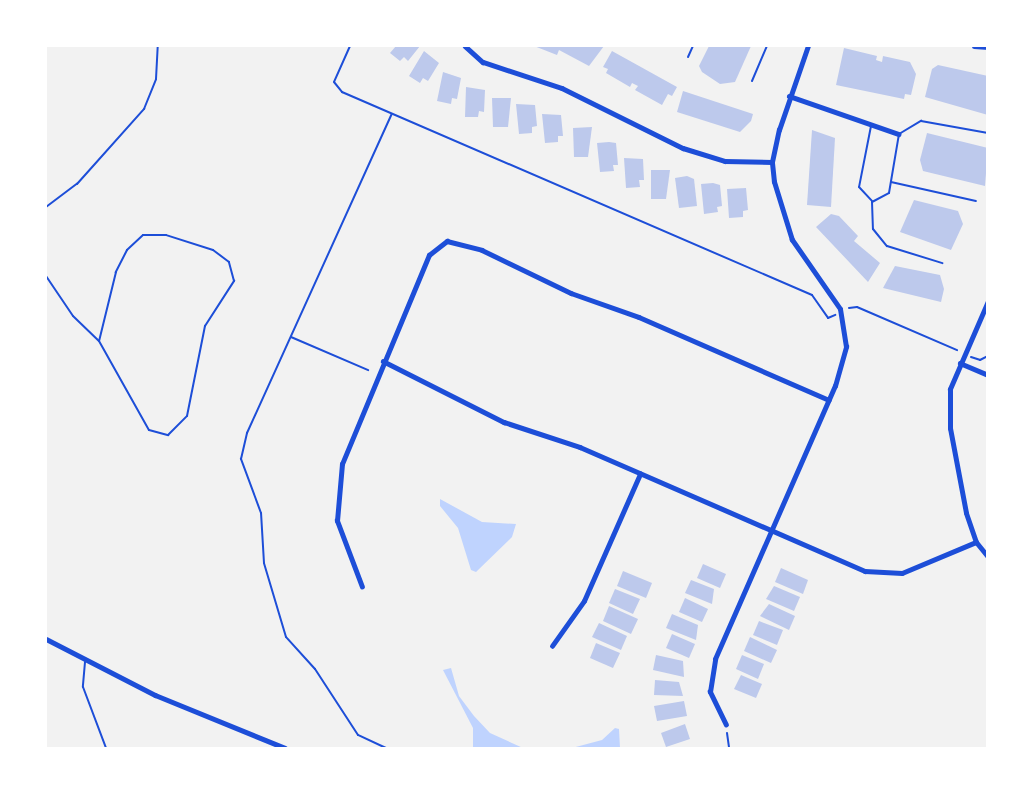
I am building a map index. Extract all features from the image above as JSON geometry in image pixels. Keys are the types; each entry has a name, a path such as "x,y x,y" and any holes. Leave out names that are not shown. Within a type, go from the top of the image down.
{"street":[{"path":"464,46 483,62 562,88 683,148 725,161 772,162"},
{"path":"726,725 714,705 710,676 829,400 846,347 841,313 792,240 772,162 789,96 808,46"},
{"path":"974,46 988,47"},
{"path":"789,96 900,134"},
{"path":"362,587 345,551 337,497 351,436 429,255 447,241 482,250 571,293 639,317 829,400"},
{"path":"988,301 950,389 953,464 976,542 988,557"},
{"path":"383,361 504,422 580,447 865,571 889,572 918,567 976,542"},
{"path":"960,362 988,375"},
{"path":"552,646 584,601 640,474"},
{"path":"46,639 85,661 285,748"}],"lane":[{"path":"46,207 77,184 144,109 156,79 159,46"},
{"path":"688,57 693,46"},
{"path":"752,81 767,46"},
{"path":"872,202 888,193 900,134 921,121 988,133"},
{"path":"871,126 859,187 872,202 873,229 887,246 942,262"},
{"path":"890,182 976,201"},
{"path":"46,276 73,316 99,341 149,430 169,435 187,416 205,326 234,281 229,262 213,250 166,235 143,235 127,250 116,272 99,341"},
{"path":"85,661 83,687 106,748"}],"path":[{"path":"350,46 337,71 335,88 812,295 828,318 858,307 980,360 988,356"},
{"path":"386,748 358,735 315,669 286,637 264,563 261,513 241,459 247,433 392,114"},
{"path":"290,336 368,370"},
{"path":"726,725 729,748"}],"water":[{"path":"440,499 482,522 516,524 512,537 476,572 471,570 458,528 440,506"},
{"path":"451,668 459,696 474,716 490,733 523,748 473,748 473,728 443,670"},
{"path":"615,728 619,729 620,748 572,748 602,740"}],"building":[{"path":"396,46 420,46 408,61 404,57 400,61 390,53"},
{"path":"534,46 604,46 589,66 559,50 557,55"},
{"path":"709,46 751,46 735,82 720,84 702,72 699,66"},
{"path":"844,48 877,56 876,60 882,62 883,56 910,62 916,74 911,95 905,94 904,99 836,85"},
{"path":"424,51 439,63 428,81 423,78 420,83 409,76"},
{"path":"612,51 677,87 672,96 668,94 662,105 635,90 638,86 632,83 630,87 606,73 608,69 603,67"},
{"path":"938,65 988,76 988,115 925,97 932,69"},
{"path":"443,72 461,78 457,99 452,98 451,104 437,101"},
{"path":"466,87 485,90 484,112 479,111 478,117 465,117"},
{"path":"683,91 753,114 751,121 740,132 677,112"},
{"path":"492,98 511,98 508,127 493,127"},
{"path":"516,104 535,105 537,126 532,127 532,133 519,134"},
{"path":"542,114 561,115 563,136 558,136 558,142 545,143"},
{"path":"592,127 588,157 574,157 573,128"},
{"path":"812,130 835,138 831,207 807,205"},
{"path":"927,133 988,148 985,186 923,171 920,160"},
{"path":"597,143 616,143 618,165 613,165 614,171 600,172"},
{"path":"624,158 643,159 644,180 639,180 640,187 626,188"},
{"path":"651,170 670,170 666,199 651,199"},
{"path":"687,176 694,179 697,206 679,208 675,178"},
{"path":"701,184 720,185 722,206 717,207 718,212 704,214"},
{"path":"746,188 748,210 743,211 743,217 729,218 727,189"},
{"path":"914,200 958,211 963,224 951,250 900,232"},
{"path":"831,214 839,216 858,236 854,241 880,263 868,282 816,227"},
{"path":"895,266 940,275 944,289 941,302 883,288"},
{"path":"703,564 726,574 720,588 697,578"},
{"path":"781,568 808,580 803,594 775,582"},
{"path":"623,571 652,583 646,598 617,586"},
{"path":"691,580 714,589 712,604 685,593"},
{"path":"774,586 800,597 794,611 766,599"},
{"path":"615,589 640,599 633,614 609,603"},
{"path":"685,598 708,609 702,622 679,612"},
{"path":"769,604 795,616 789,630 760,616"},
{"path":"609,606 638,619 631,634 603,621"},
{"path":"672,614 698,625 696,640 666,628"},
{"path":"759,621 783,630 777,645 753,635"},
{"path":"599,623 627,636 621,650 592,637"},
{"path":"672,634 695,644 689,658 666,648"},
{"path":"750,637 777,650 771,663 744,651"},
{"path":"596,643 620,653 613,668 590,658"},
{"path":"656,655 683,661 684,677 653,670"},
{"path":"742,655 764,664 758,679 736,669"},
{"path":"741,675 762,684 756,698 734,689"},
{"path":"655,680 679,682 683,696 654,695"},
{"path":"684,701 687,716 657,721 654,706"},
{"path":"685,724 690,739 666,747 661,733"}]}
